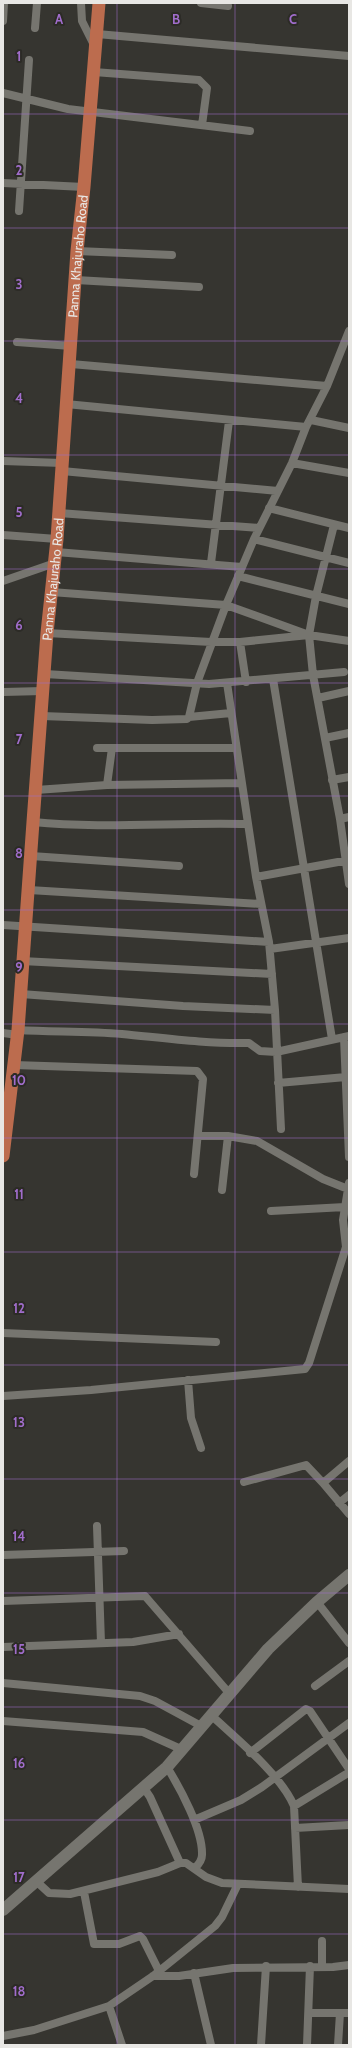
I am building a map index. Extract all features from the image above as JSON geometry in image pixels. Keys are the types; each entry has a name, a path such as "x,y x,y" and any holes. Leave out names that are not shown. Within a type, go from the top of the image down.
{"main road":[{"name":"Panna Khajuraho Road","path":"3,1156 18,1033 22,961 29,890 30,856 42,716 47,634 57,539 66,404 71,364 77,251 84,187 99,3"},
{"path":"3,1910 167,1767 203,1727 229,1693 268,1649 316,1602 349,1575"}],"street":[{"path":"3,21 4,3"},
{"path":"35,28 37,3"},
{"path":"81,3 82,21 96,48"},
{"path":"201,3 228,6"},
{"path":"97,34 349,56"},
{"path":"19,211 29,60"},
{"path":"94,72 199,80 207,88 202,125"},
{"path":"3,93 68,109 250,131"},
{"path":"3,182 84,187"},
{"path":"77,251 172,255"},
{"path":"76,280 199,287"},
{"path":"189,717 197,683 211,642 238,576 259,528 292,463 308,424 327,386 349,331"},
{"path":"17,342 71,346"},
{"path":"71,364 327,386"},
{"path":"66,404 229,421 308,424 349,428"},
{"path":"211,563 219,485 229,421"},
{"path":"3,460 278,492"},
{"path":"292,463 349,473"},
{"path":"269,508 349,528"},
{"path":"59,513 259,528"},
{"path":"334,525 316,596 309,635 313,675 340,819 349,884"},
{"path":"3,535 57,539"},
{"path":"254,539 349,563"},
{"path":"3,581 55,558 211,563 242,567"},
{"path":"238,576 349,604"},
{"path":"52,592 226,605 309,635 349,641"},
{"path":"47,634 211,642 240,642 309,635"},
{"path":"240,642 246,682"},
{"path":"45,674 197,683 227,683 344,672"},
{"path":"273,679 332,1039"},
{"path":"227,683 247,824 269,945 275,1010 281,1129"},
{"path":"3,692 43,691"},
{"path":"318,698 349,691"},
{"path":"42,716 152,720 186,719 189,717 231,712"},
{"path":"325,738 349,733"},
{"path":"97,748 236,748"},
{"path":"107,786 112,748"},
{"path":"332,780 349,777"},
{"path":"36,790 107,786 242,783"},
{"path":"340,819 349,817"},
{"path":"33,822 64,825 247,824"},
{"path":"30,856 179,866"},
{"path":"256,877 347,861"},
{"path":"29,890 261,904"},
{"path":"3,925 26,928 115,931 269,945 349,938"},
{"path":"22,961 272,974"},
{"path":"21,994 183,1006 275,1010"},
{"path":"3,1033 120,1034 177,1040 249,1043 260,1051 276,1052 347,1036 346,1077 349,1157"},
{"path":"14,1065 197,1071 203,1079 194,1174"},
{"path":"278,1082 346,1077"},
{"path":"3,1396 91,1390 307,1367 348,1247 343,1220 348,1186 323,1180 257,1141 228,1136 198,1136"},
{"path":"222,1190 228,1136"},
{"path":"271,1211 345,1207"},
{"path":"3,1333 216,1342"},
{"path":"188,1380 191,1418 201,1448"},
{"path":"323,1484 349,1461"},
{"path":"244,1482 306,1465 349,1514"},
{"path":"339,1503 349,1495"},
{"path":"97,1526 101,1643"},
{"path":"3,1555 124,1550"},
{"path":"3,1601 145,1596 229,1693"},
{"path":"316,1602 349,1643"},
{"path":"3,1647 133,1642 179,1634"},
{"path":"315,1686 349,1661"},
{"path":"3,1684 140,1696 155,1701 203,1727"},
{"path":"250,1753 306,1709 310,1711 349,1769 348,1773 294,1806"},
{"path":"212,1716 275,1777 290,1796 294,1806 296,1828 298,1887"},
{"path":"3,1721 143,1732 183,1750"},
{"path":"194,1820 241,1800 349,1723"},
{"path":"167,1767 178,1785 194,1820 202,1855 201,1861 195,1868"},
{"path":"144,1788 150,1797 180,1863"},
{"path":"296,1828 349,1825"},
{"path":"36,1881 49,1893 63,1894 84,1892 158,1872 180,1863 186,1863 212,1880 238,1884 349,1889"},
{"path":"3,2036 34,2030 109,2006 160,1971 215,1926 222,1917 238,1884"},
{"path":"84,1892 94,1944 119,1944 140,1936 160,1971"},
{"path":"322,1940 322,1967"},
{"path":"153,1976 266,1966 322,1967 349,1965"},
{"path":"261,2045 266,1966"},
{"path":"307,2045 310,1966"},
{"path":"194,1973 211,2045"},
{"path":"109,2006 122,2045"},
{"path":"309,2013 349,2013"},
{"path":"338,2045 340,2013"}]}
